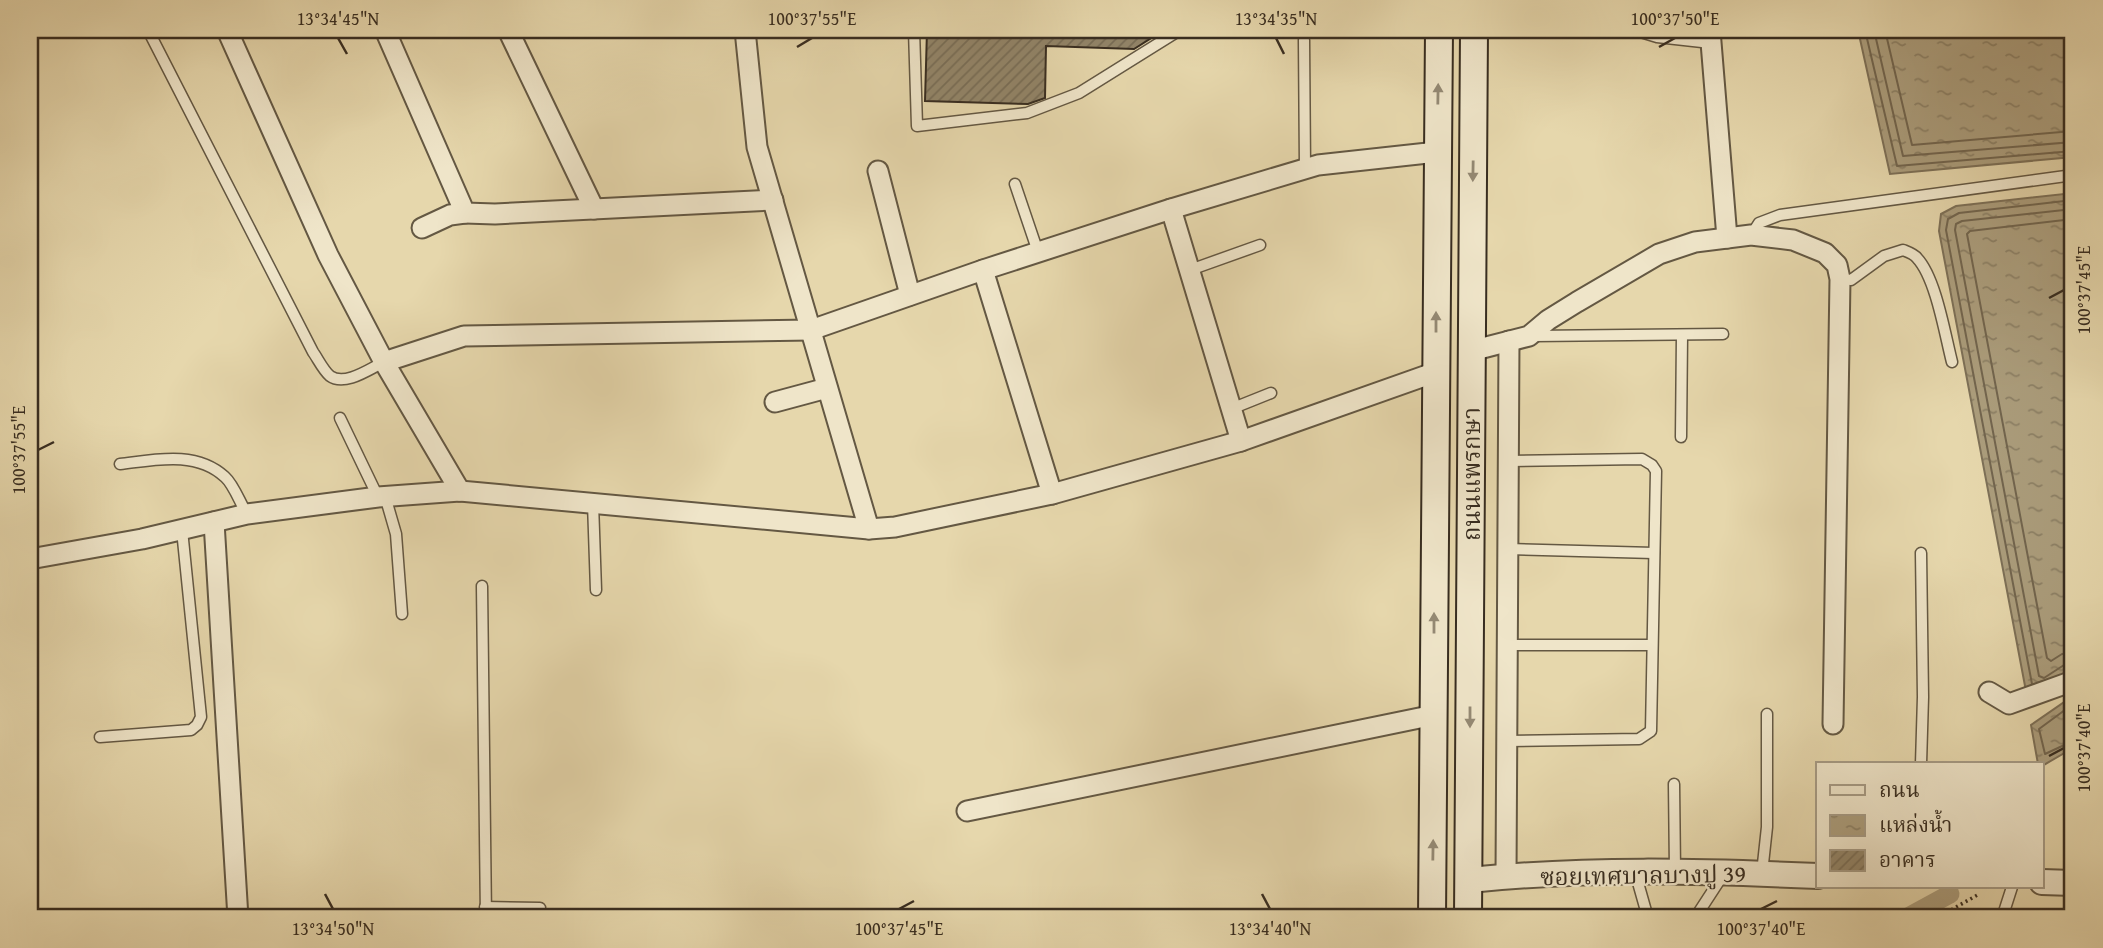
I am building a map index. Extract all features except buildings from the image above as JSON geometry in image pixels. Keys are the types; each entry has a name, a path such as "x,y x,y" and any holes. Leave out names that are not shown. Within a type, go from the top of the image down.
{"main road":[{"name":"ถนนแพรกษา","path":"1432,918 1439,30"},
{"name":"ถนนแพรกษา","path":"1468,918 1474,30"}],"street":[{"path":"227,30 328,255 384,362 460,491"},
{"path":"385,30 465,213"},
{"path":"508,30 594,209"},
{"path":"745,30 757,147 869,529"},
{"path":"1710,36 1727,238"},
{"path":"384,362 464,336 811,330 1038,252 1318,165 1437,152"},
{"path":"878,171 910,295"},
{"path":"422,228 450,215 465,213 495,214 773,200"},
{"path":"1171,209 1241,441"},
{"path":"1471,351 1529,336 1557,314 1659,254 1695,242 1751,235 1793,240 1825,253 1837,265 1840,279 1833,724"},
{"path":"983,270 1052,494"},
{"path":"1506,876 1508,341"},
{"path":"30,559 182,530 247,514 381,497 460,491 869,529 895,527 1052,494 1241,441 1436,372"},
{"path":"775,402 827,387"},
{"path":"214,522 238,918"},
{"path":"1989,692 2009,704 2073,681"},
{"path":"967,811 1434,715"},
{"name":"ซอยเทศบาลบางปู 39","path":"1469,880 1506,876 1635,872 1816,876"},
{"path":"2044,883 2073,883"}],"lane":[{"path":"148,30 313,352 328,374 335,379 350,378 384,362"},
{"path":"914,30 917,126 1027,113 1079,93 1180,30"},
{"path":"1634,30 1657,37 1710,36"},
{"path":"1304,40 1305,169"},
{"path":"1751,235 1759,223 1780,215 2073,175"},
{"path":"1015,184 1038,252"},
{"path":"1190,270 1260,245"},
{"path":"1840,279 1851,280 1884,256 1903,250 1916,256 1928,273 1952,362"},
{"path":"1529,336 1723,334"},
{"path":"1681,437 1682,335"},
{"path":"1231,409 1271,393"},
{"path":"340,418 381,497 396,534 402,614"},
{"path":"120,464 174,458 192,460 226,477 247,514"},
{"path":"1506,741 1639,739 1651,731 1656,471 1642,459 1508,461"},
{"path":"593,503 596,590"},
{"path":"100,737 191,730 201,716 182,530"},
{"path":"1508,549 1654,553"},
{"path":"1921,554 1921,762"},
{"path":"482,586 486,913 540,908"},
{"path":"1507,645 1652,645"},
{"path":"1762,874 1767,827 1767,714"},
{"path":"1674,784 1675,872"},
{"path":"1635,872 1648,918"},
{"path":"1695,918 1725,872"},
{"path":"2002,918 2012,888"}],"path":[{"path":"1937,918 1979,894"}],"water":[{"path":"1858,30 2073,30 2073,157 1890,174"},
{"path":"2073,193 2073,678 2029,707 1939,231 1941,214 1956,206"},
{"path":"2073,696 2073,748 2044,765 2044,762 2038,762 2031,725"}],"waterway":[{"path":"1906,918 1950,894"}]}
